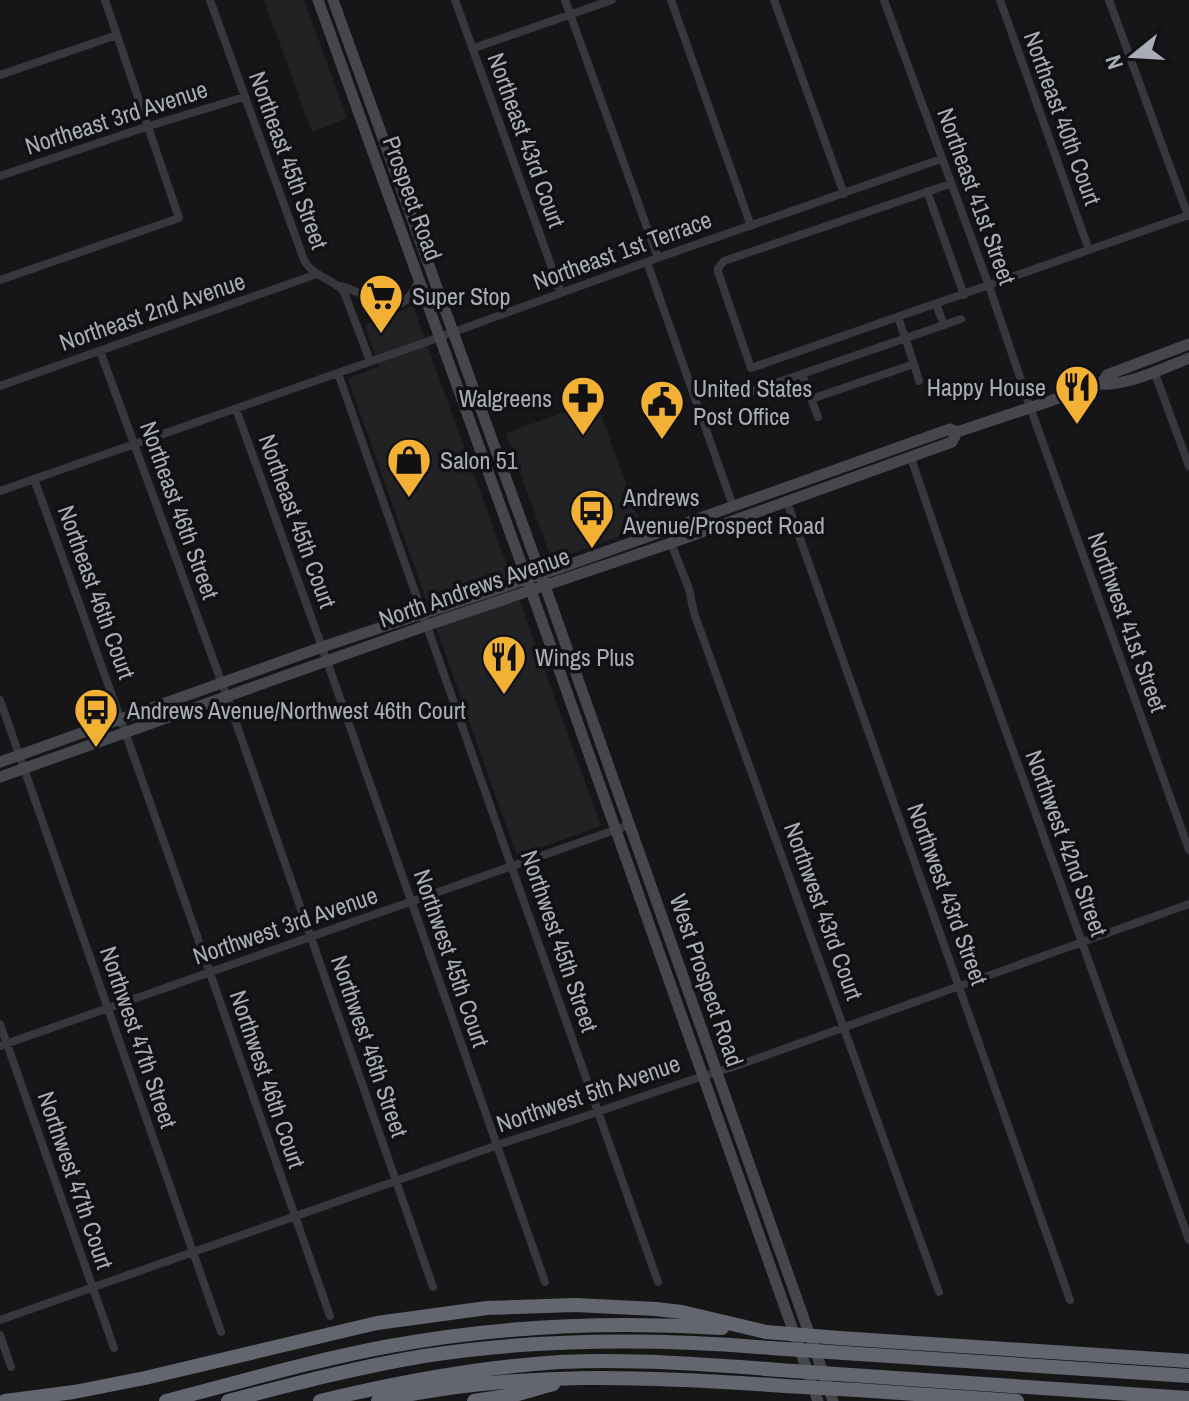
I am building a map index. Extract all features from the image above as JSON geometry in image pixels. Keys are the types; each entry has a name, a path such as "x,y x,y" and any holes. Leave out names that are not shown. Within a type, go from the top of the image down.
{"highway":[{"path":"5,1401 145,1378 377,1323 487,1308 575,1305 645,1308 682,1312 766,1332"},
{"path":"166,1401 356,1353 452,1336 549,1327 678,1326 1189,1361"},
{"path":"228,1401 360,1368 423,1356 582,1341 646,1340 1189,1376"},
{"path":"320,1401 432,1377 495,1368 549,1363 660,1362 1189,1398"},
{"path":"474,1401 518,1394 577,1377"},
{"path":"378,1401 482,1383 577,1377 677,1378 1017,1401"}],"main road":[{"name":"Prospect Road","path":"318,0 531,591"},
{"name":"Prospect Road","path":"333,0 541,574"},
{"path":"351,91 364,86"},
{"name":"North Andrews Avenue","path":"1101,384 1107,375 1189,344"},
{"name":"North Andrews Avenue","path":"0,777 327,661 527,578 950,429 957,432 1101,384 1127,381 1189,358"},
{"name":"North Andrews Avenue","path":"0,762 322,647 531,591 671,543 911,458 952,442 957,432"},
{"path":"787,502 796,484"},
{"name":"West Prospect Road","path":"541,574 833,1401"},
{"name":"West Prospect Road","path":"531,591 818,1401"}],"street":[{"path":"0,280 179,218 105,0"},
{"name":"Northeast 45th Street","path":"210,0 302,254 309,268 339,286"},
{"name":"Northeast 43rd Court","path":"455,0 561,293"},
{"path":"565,0 658,258"},
{"path":"474,48 612,0"},
{"path":"671,0 751,226"},
{"path":"774,0 844,194"},
{"name":"Northeast 41st Street","path":"884,0 1030,407"},
{"name":"Northeast 40th Court","path":"1000,0 1089,250"},
{"path":"950,184 724,261 718,268 751,368 1188,215 1109,0"},
{"path":"0,75 117,35"},
{"name":"Northeast 3rd Avenue","path":"0,176 244,97"},
{"name":"Northeast 1st Terrace","path":"0,491 941,159"},
{"path":"927,191 964,295"},
{"path":"647,262 733,506"},
{"name":"Northeast 2nd Avenue","path":"0,386 317,274"},
{"path":"339,286 392,305 407,300 419,280"},
{"path":"339,286 346,295 370,361"},
{"path":"936,304 944,325"},
{"path":"898,317 919,381"},
{"path":"750,392 961,319"},
{"name":"Northeast 46th Street","path":"100,351 222,683"},
{"path":"811,399 914,364"},
{"path":"1154,371 1189,466"},
{"path":"338,373 423,620"},
{"path":"802,374 818,417"},
{"name":"Northwest 41st Street","path":"1030,407 1189,850"},
{"name":"Northeast 45th Court","path":"236,409 322,647"},
{"name":"Northwest 42nd Street","path":"911,458 967,623 1189,1240"},
{"name":"Northeast 46th Court","path":"34,479 122,719"},
{"name":"Northwest 43rd Street","path":"787,502 1070,1300"},
{"name":"Northwest 43rd Court","path":"671,543 939,1292"},
{"name":"Northwest 45th Street","path":"423,620 658,1282"},
{"name":"Northwest 45th Court","path":"322,647 545,1282"},
{"name":"Northwest 46th Street","path":"222,683 433,1287"},
{"name":"Northwest 47th Street","path":"0,700 221,1332"},
{"name":"Northwest 46th Court","path":"122,719 330,1316"},
{"name":"Northwest 3rd Avenue","path":"3,1044 629,825"},
{"name":"Northwest 5th Avenue","path":"0,1320 1189,904"},
{"name":"Northwest 47th Court","path":"0,1024 3,1044 114,1348"},
{"path":"0,1335 11,1367"}],"shaded area":[{"path":"264,0 304,0 347,118 312,132"},
{"path":"413,306 601,826 517,856 348,379 379,366 365,325"},
{"path":"596,401 642,528 552,561 506,433"}],"place":[{"name":"Super Stop","path":"381,335"},
{"name":"Happy House","path":"1077,426"},
{"name":"Walgreens","path":"583,437"},
{"name":"United States Post Office","path":"662,441"},
{"name":"Salon 51","path":"409,499"},
{"name":"Andrews Avenue/Prospect Road","path":"592,550"},
{"name":"Wings Plus","path":"504,696"},
{"name":"Andrews Avenue/Northwest 46th Court","path":"96,749"}]}
